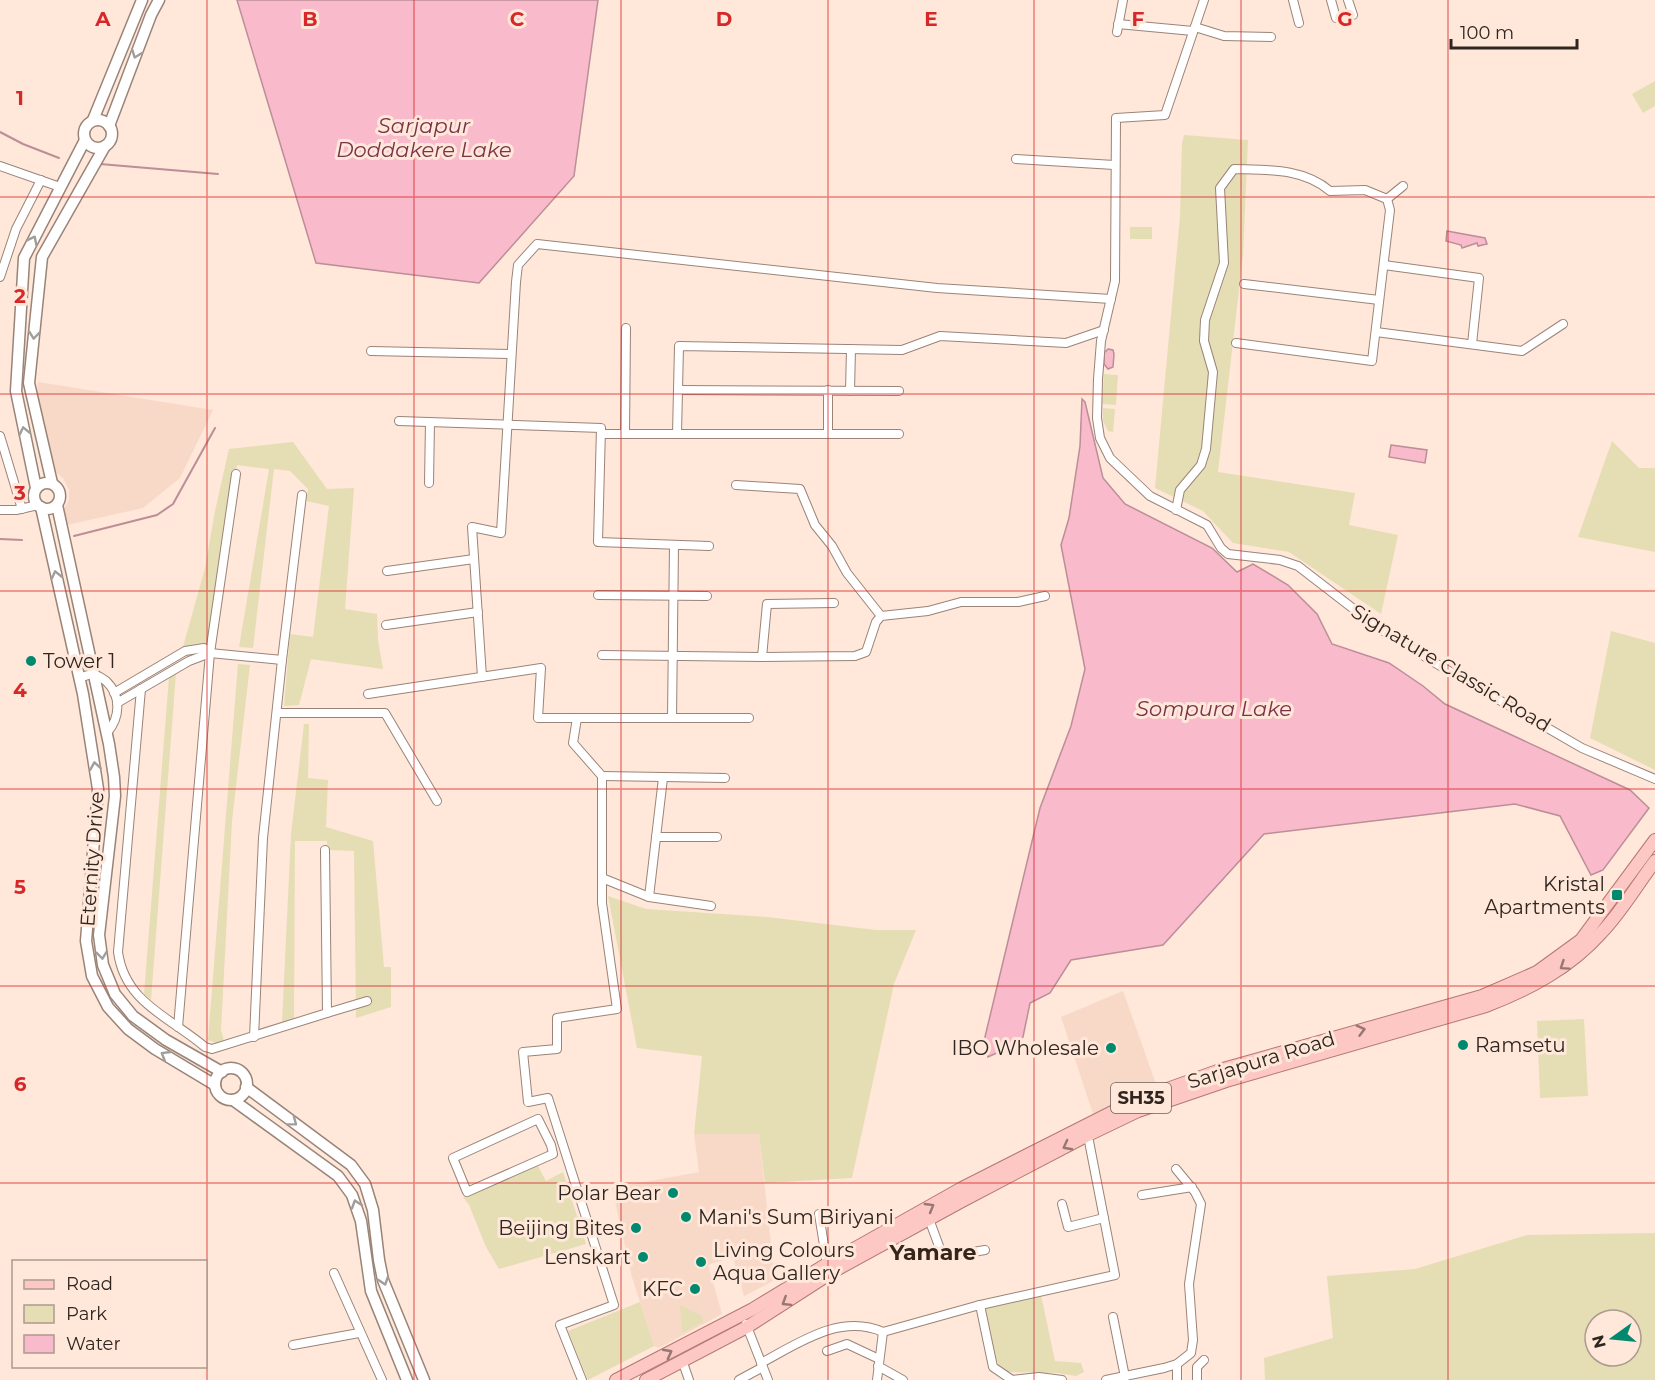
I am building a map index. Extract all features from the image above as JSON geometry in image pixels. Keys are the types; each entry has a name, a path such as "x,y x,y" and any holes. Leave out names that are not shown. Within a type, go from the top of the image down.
{"main road":[{"name":"Sarjapura Road","path":"646,1380 747,1327 834,1271 1134,1101 1223,1069 1327,1046 1482,996 1537,972 1581,939 1627,890 1655,840"},
{"name":"Sarjapura Road","path":"1627,890 1651,875 1655,861"},
{"name":"Sarjapura Road","path":"616,1380 742,1314 962,1188 1087,1129"}],"street":[{"name":"Eternity Drive","path":"142,0 93,120 84,130 85,140 24,258 16,391 36,488 34,497 40,506 79,678 98,789 86,941 92,976 108,1007 128,1029 155,1049 215,1085 216,1091 223,1098 233,1100 338,1176 352,1195 361,1221 371,1291 407,1380"},
{"name":"Eternity Drive","path":"159,0 151,15 109,126 111,139 42,257 29,383 52,483 56,485 60,493 57,505 114,777 115,796 99,935 103,965 115,994 133,1016 166,1040 222,1072 237,1070 244,1077 246,1087 351,1165 365,1184 373,1210 383,1280 424,1380"},
{"path":"1123,0 1118,28 1194,29 1224,36 1271,37"},
{"path":"1194,29 1204,0"},
{"path":"1293,0 1299,23"},
{"path":"1331,0 1336,18"},
{"path":"1348,0 1353,15"},
{"name":"Signature Classic Road","path":"1194,29 1165,115 1116,118 1114,281 1104,330 1098,380 1100,438 1110,458 1150,496 1207,525 1221,548 1228,554 1280,560 1298,566 1377,627 1437,664 1582,748 1655,779"},
{"path":"93,120 102,120 109,126"},
{"path":"85,140 96,148 105,146"},
{"path":"1016,159 1114,165"},
{"path":"0,166 60,187"},
{"path":"1176,510 1180,490 1201,465 1206,449 1213,372 1204,341 1205,320 1224,263 1220,188 1234,169 1262,170 1303,174 1318,181 1330,191 1365,190 1387,199"},
{"path":"0,277 16,229 41,180"},
{"path":"1387,199 1403,186"},
{"path":"1236,343 1372,361 1390,210 1387,199"},
{"path":"482,677 472,527 501,533 510,354 518,265 537,244 937,288 1111,299"},
{"path":"1383,265 1479,278 1472,344"},
{"path":"1244,284 1379,300"},
{"path":"21,298 37,303"},
{"path":"1376,332 1522,351 1563,324"},
{"path":"625,434 626,328"},
{"path":"677,434 679,346 902,350 940,336 1066,343 1104,330"},
{"path":"850,390 851,349"},
{"path":"371,351 510,354"},
{"path":"678,390 899,391"},
{"path":"828,390 828,434"},
{"path":"399,421 601,428 598,542 709,546"},
{"path":"429,483 430,422"},
{"path":"601,434 899,434"},
{"path":"0,436 21,509"},
{"path":"178,1027 210,653 237,474"},
{"path":"36,488 43,483 52,483"},
{"path":"735,485 800,489 815,525 832,546 847,573 881,616"},
{"path":"254,1037 263,838 302,495"},
{"path":"0,510 40,506 50,509 57,505"},
{"path":"672,718 674,545"},
{"path":"387,571 474,559"},
{"path":"598,594 707,596"},
{"path":"602,655 855,656 866,652 876,622 881,616 928,611 961,602 1018,602 1045,596"},
{"path":"762,657 766,604 834,603"},
{"path":"386,625 478,612"},
{"path":"114,693 185,651 204,648 210,653"},
{"path":"117,703 189,661 210,653 282,660"},
{"path":"368,694 541,668 538,718 749,718"},
{"path":"79,678 94,674 104,680 114,693 117,703 116,717 106,733"},
{"path":"141,689 118,952 123,974 136,994 205,1047 212,1049 366,1001"},
{"path":"277,712 385,713 437,801"},
{"path":"577,718 573,743 602,776 602,903 617,1009 557,1018 557,1049 523,1052 528,1102 548,1098 614,1305 560,1325 582,1380"},
{"path":"602,776 725,778"},
{"path":"649,897 663,778"},
{"path":"656,837 717,837"},
{"path":"325,850 327,1013"},
{"path":"602,878 649,897 711,906"},
{"path":"215,1085 218,1075 222,1072"},
{"path":"233,1100 242,1095 246,1087"},
{"path":"538,1119 546,1135 553,1154 467,1192 453,1158 538,1119"},
{"path":"739,1380 813,1335 842,1326 868,1326 883,1332 981,1305 1115,1275 1087,1129"},
{"path":"546,1135 558,1130"},
{"path":"1106,1380 1177,1364 1191,1353 1193,1340 1189,1284 1201,1204 1192,1187 1176,1169"},
{"path":"1142,1195 1192,1187"},
{"path":"1062,1204 1068,1227 1104,1218"},
{"path":"819,1214 827,1264"},
{"path":"929,1219 943,1257 985,1250"},
{"path":"334,1273 382,1380"},
{"path":"981,1305 993,1367 1012,1380 1039,1377 1062,1380"},
{"path":"742,1314 768,1380"},
{"path":"1113,1317 1125,1377"},
{"path":"877,1380 883,1332"},
{"path":"293,1345 359,1333"},
{"path":"827,1351 847,1344 903,1380"},
{"path":"682,1360 689,1380"},
{"path":"1197,1380 1197,1367 1204,1360"},
{"path":"1177,1364 1177,1380"},
{"path":"1152,1371 1153,1380"}],"shaded area":[{"path":"38,382 213,410 180,478 143,508 67,525 64,509 69,500 69,490 63,478 56,472 37,401"},
{"path":"1123,991 1157,1087 1093,1114 1061,1017"},
{"path":"694,1134 759,1134 775,1280 744,1296 733,1257 708,1265 722,1314 659,1348 654,1346 632,1277 612,1188 699,1172"}],"green space":[{"path":"1655,81 1655,106 1643,113 1632,94"},
{"path":"1184,135 1248,140 1243,255 1218,472 1355,493 1349,525 1398,535 1381,614 1289,552 1233,543 1203,511 1155,488 1180,217"},
{"path":"1130,227 1152,227 1152,239 1130,239"},
{"path":"1104,374 1118,375 1116,405 1102,404"},
{"path":"1103,408 1115,409 1113,432 1108,431 1103,421"},
{"path":"1612,441 1639,468 1655,468 1655,552 1578,537"},
{"path":"293,442 327,489 354,488 345,609 377,614 378,640 383,669 311,659 299,705 284,706 290,634 313,637 329,506 306,501 308,489 290,471 274,469 253,648 239,647 269,469 237,465 207,643 183,647 205,568 229,449"},
{"path":"1611,631 1655,643 1655,770 1590,738"},
{"path":"238,664 250,665 232,821 221,1030 224,1041 216,1043 208,1040"},
{"path":"176,673 151,1000 144,994 169,677"},
{"path":"304,724 309,724 308,778 328,780 326,827 373,841 384,967 391,967 391,1007 356,1018 354,851 327,850 327,841 295,841 294,1018 282,1022 291,834"},
{"path":"608,896 646,909 767,917 876,930 916,930 894,984 852,1178 765,1183 759,1134 694,1134 702,1056 637,1048"},
{"path":"1584,1019 1588,1096 1540,1098 1537,1021"},
{"path":"537,1164 546,1181 563,1172 586,1244 499,1269 463,1197"},
{"path":"1655,1233 1655,1380 1265,1380 1264,1358 1333,1338 1327,1276 1415,1269 1527,1235"},
{"path":"1041,1295 1055,1361 1081,1363 1084,1372 1076,1376 1057,1373 1008,1372 1000,1367 995,1356 984,1310 991,1306"},
{"path":"640,1302 654,1346 588,1380 568,1331"},
{"path":"680,1305 702,1316 703,1322 682,1333"}],"water":[{"name":"Sarjapur Doddakere Lake","path":"237,0 598,0 574,176 479,283 316,263"},
{"path":"1447,231 1485,238 1487,244 1478,246 1477,243 1462,248 1461,245 1446,241"},
{"path":"1108,349 1113,350 1114,354 1113,367 1108,369 1104,364 1104,353"},
{"name":"Sompura Lake","path":"1082,399 1085,402 1103,478 1125,504 1212,548 1237,572 1253,564 1288,585 1317,614 1332,644 1389,663 1445,704 1630,790 1649,808 1603,870 1591,875 1560,816 1515,804 1264,834 1163,945 1071,960 1050,993 1030,1003 1023,1037 1017,1044 988,1057 984,1041 1040,808 1071,726 1085,669 1061,545 1069,518 1080,446"},
{"path":"1391,445 1427,450 1425,463 1389,457"}],"waterway":[{"path":"0,132 59,158"},
{"path":"100,164 218,174"},
{"path":"74,536 157,515 173,504 215,428"},
{"path":"0,539 22,540"}],"place":[{"name":"Tower 1","path":"31,661"},
{"name":"Kristal Apartments","path":"1617,895"},
{"name":"Ramsetu","path":"1463,1045"},
{"name":"IBO Wholesale","path":"1111,1048"},
{"name":"Polar Bear","path":"673,1193"},
{"name":"Mani's Sum Biriyani","path":"686,1217"},
{"name":"Beijing Bites","path":"636,1228"},
{"name":"Lenskart","path":"643,1257"},
{"name":"Living Colours Aqua Gallery","path":"701,1262"},
{"name":"KFC","path":"695,1289"}],"district":[{"name":"Yamare","path":"933,1252"}]}
